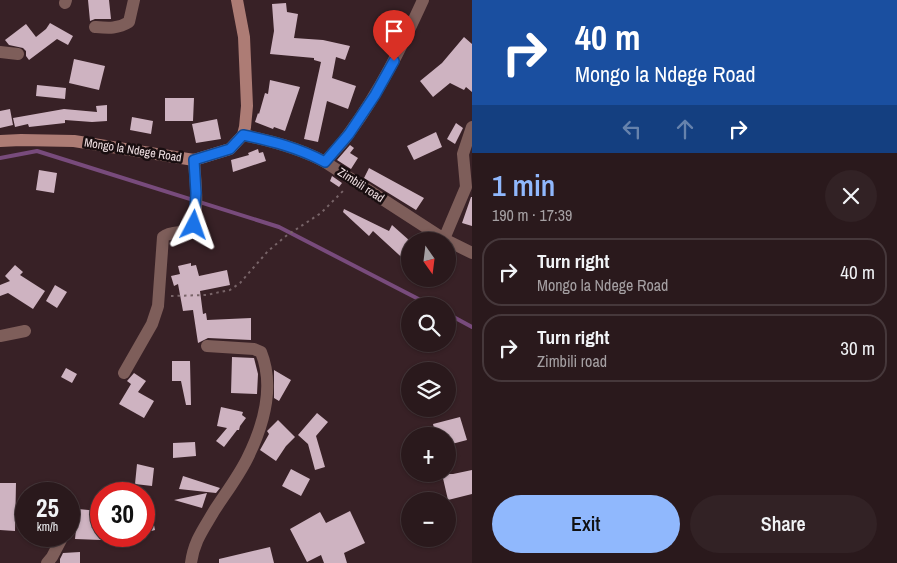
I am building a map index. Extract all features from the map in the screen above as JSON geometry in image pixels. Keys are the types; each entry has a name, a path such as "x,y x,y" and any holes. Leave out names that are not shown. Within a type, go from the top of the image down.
{"street":[{"path":"95,27 112,28 129,22 134,0"},
{"path":"237,0 244,37 248,83 246,120 243,135"},
{"path":"325,162 349,134 375,95 403,44 423,0"},
{"path":"0,52 18,54"},
{"path":"447,232 466,187 463,154 472,127"},
{"name":"Mongo la Ndege Road","path":"0,141 74,141 194,160 230,149 243,135"},
{"name":"Zimbili road","path":"243,135 274,141 325,162 433,232"},
{"path":"124,373 152,324 160,296 163,236 191,230 194,225 196,193 194,160"},
{"name":"Zimbili road","path":"456,245 472,253"},
{"path":"0,336 25,331"},
{"path":"191,563 194,546 247,460 266,404 267,378 261,352 254,349 207,346"},
{"path":"46,563 57,547"}],"path":[{"path":"160,296 206,295 230,290 240,283 268,251 286,236 321,213 353,181"}],"building":[{"path":"88,0 109,0 111,19 95,19 90,21"},
{"path":"286,3 287,12 298,14 294,38 323,40 350,46 345,60 336,57 332,78 356,86 348,109 327,101 318,142 304,139 321,62 314,60 314,58 270,54 274,31 272,4"},
{"path":"50,23 73,36 68,45 57,39 29,60 23,48 9,45 5,40 26,24 36,37"},
{"path":"464,37 472,44 472,92 466,87 464,90 450,83 433,97 420,81 442,63"},
{"path":"74,59 105,66 99,90 69,83"},
{"path":"270,80 300,87 285,131 274,127 273,129 255,122 265,93 268,94"},
{"path":"37,85 66,88 65,99 36,96"},
{"path":"165,98 194,98 193,121 165,121"},
{"path":"107,105 107,121 65,120 65,123 29,127 28,124 15,127 13,118 64,109 97,112 96,106"},
{"path":"10,109 13,125 0,128 0,111"},
{"path":"132,117 153,121 151,134 130,130"},
{"path":"217,119 221,139 196,143 192,124"},
{"path":"456,123 463,128 455,144 447,139"},
{"path":"436,132 442,147 414,160 407,146"},
{"path":"350,145 354,148 350,153 358,158 351,169 337,160"},
{"path":"258,149 259,153 263,152 266,161 233,172 231,160 249,155 248,153"},
{"path":"369,168 424,198 416,210 364,178"},
{"path":"39,170 57,173 54,193 36,190"},
{"path":"332,176 342,183 339,187 330,181"},
{"path":"472,197 472,226 462,223"},
{"path":"344,209 389,231 392,225 401,233 401,257 373,231 369,236 343,212"},
{"path":"191,263 191,266 196,265 199,276 227,270 230,285 200,291 203,314 206,313 207,320 251,318 251,340 208,338 198,343 193,310 183,311 178,284 174,286 171,276 180,274 178,266"},
{"path":"15,265 23,272 20,275 45,291 33,309 8,293 0,296 0,285 10,281 5,276"},
{"path":"55,285 67,292 57,308 46,301"},
{"path":"232,357 254,358 258,374 257,394 231,393"},
{"path":"172,361 190,361 191,405 186,405 181,381 172,381"},
{"path":"66,368 77,374 72,383 61,377"},
{"path":"274,370 291,380 279,401 274,398"},
{"path":"134,373 146,381 138,392 154,401 144,418 119,404 131,384 127,381"},
{"path":"221,407 243,412 242,415 246,418 239,430 224,447 216,441 227,428 217,426"},
{"path":"317,413 328,422 316,436 325,467 315,470 308,444 298,435"},
{"path":"460,417 467,440 456,443 456,427 434,427 433,424"},
{"path":"278,420 295,437 276,461 260,450 269,434 267,431"},
{"path":"195,442 196,456 173,458 173,443"},
{"path":"137,464 154,468 152,482 135,482"},
{"path":"291,469 310,479 301,496 282,486"},
{"path":"472,470 472,494 456,498 456,492 446,492 444,482 456,482 456,473"},
{"path":"183,476 220,488 216,493 179,489"},
{"path":"0,483 15,483 15,531 0,530"},
{"path":"207,493 202,508 174,500"},
{"path":"80,509 90,510 90,540 80,539"},
{"path":"350,511 365,543 344,553 347,563 324,563 321,555 307,562 290,529 320,512 326,523"},
{"path":"270,547 274,563 219,563 219,559"},
{"path":"80,552 80,563 60,563 63,553"}],"waterway":[{"path":"0,158 37,151 279,227 415,297"},
{"path":"456,318 472,327"}],"route":[{"path":"194,225 196,193 194,160 230,149 243,135 274,141 305,152 325,162 349,134 375,95 394,61"}]}
